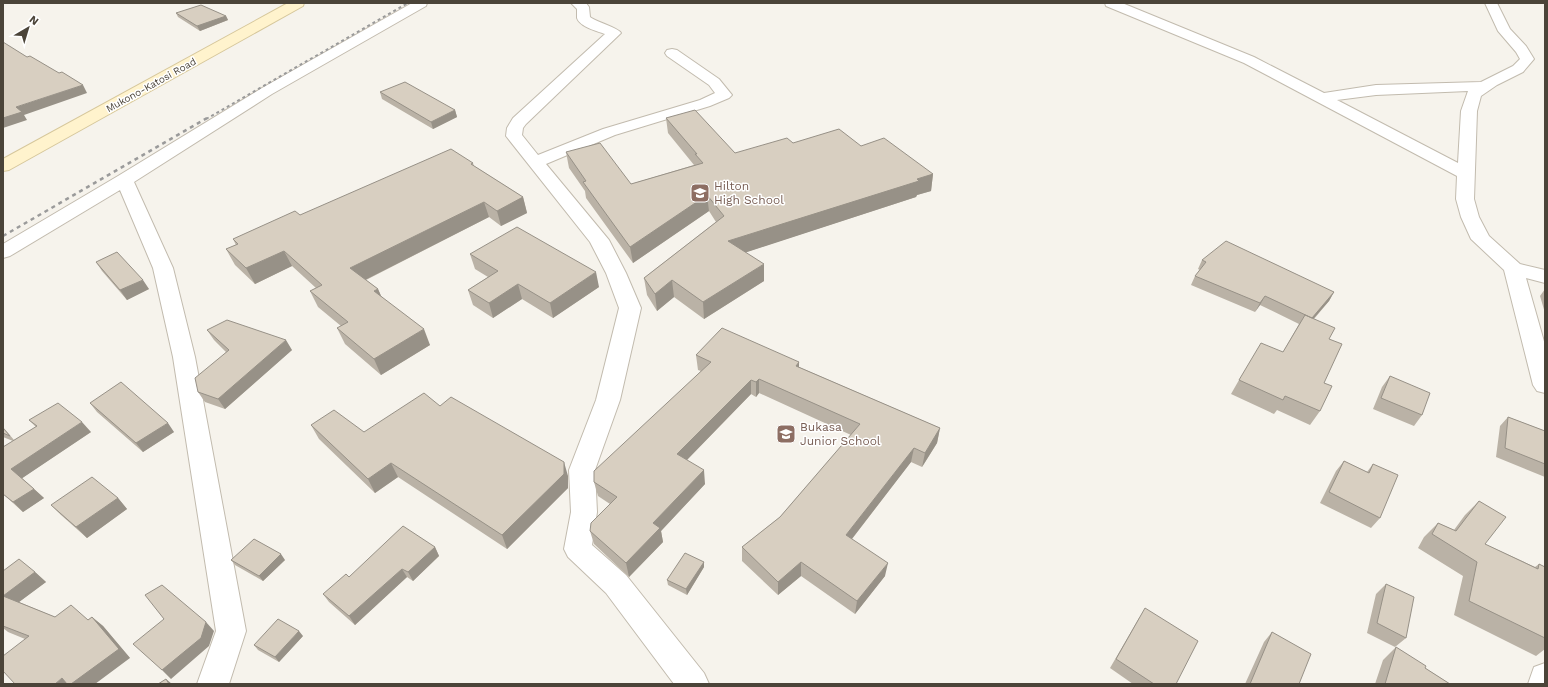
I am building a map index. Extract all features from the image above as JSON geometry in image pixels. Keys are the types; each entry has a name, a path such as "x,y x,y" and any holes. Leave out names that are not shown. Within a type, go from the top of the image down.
{"main road":[{"name":"Mukono-Katosi Road","path":"3,166 298,3"}],"street":[{"path":"3,252 124,180 267,91 421,3"},
{"path":"577,3 583,7 584,19 596,26 614,33 519,121 514,128 514,136 599,240 616,273 630,308 608,400 582,470 584,512 578,549 616,584 693,684"},
{"path":"1111,3 1249,60 1466,174"},
{"path":"1491,3 1499,22 1507,34 1524,52 1527,59 1524,65 1514,72 1498,78 1474,94 1469,111 1465,199 1470,217 1481,239 1513,268 1545,277"},
{"path":"535,162 609,132 724,96 714,82 672,53"},
{"path":"1322,98 1376,90 1484,86"},
{"path":"124,180 163,268 184,357 232,631 213,684"},
{"path":"1513,268 1545,385"},
{"path":"1544,684 1545,678"}],"building":[{"path":"201,5 226,16 197,26 176,13"},
{"path":"3,42 27,57 30,56 59,73 62,72 83,85 16,107 22,112 3,118"},
{"path":"405,82 455,110 431,122 380,92"},
{"path":"695,110 735,153 787,138 793,143 839,129 861,146 884,138 933,174 917,179 919,181 728,241 764,264 703,302 672,280 655,294 644,278 724,216 707,195 630,247 583,182 586,181 566,152 600,143 631,184 703,163 666,118"},
{"path":"451,149 473,163 471,164 523,197 497,211 484,202 350,268 378,289 374,291 424,329 374,359 337,328 348,322 310,291 322,285 284,251 246,268 226,249 238,244 233,239 295,211 300,215"},
{"path":"517,227 596,272 550,303 518,284 489,303 468,290 498,271 470,254"},
{"path":"1226,241 1334,292 1312,318 1265,296 1260,303 1195,276 1206,262 1202,260"},
{"path":"117,252 143,280 120,290 96,262"},
{"path":"1305,315 1335,328 1329,339 1342,344 1324,383 1332,386 1320,411 1285,396 1283,400 1239,380 1261,343 1283,352"},
{"path":"227,320 286,340 218,399 198,392 195,378 229,350 207,330"},
{"path":"722,328 799,362 796,366 940,428 925,453 914,448 846,535 888,563 857,601 801,562 778,582 742,547 780,517 860,424 759,379 756,382 751,380 677,454 704,470 653,523 660,528 626,563 590,531 591,523 617,497 594,482 594,471 711,362 696,355"},
{"path":"1390,376 1430,393 1422,415 1381,398"},
{"path":"121,382 168,423 136,443 90,403"},
{"path":"424,393 440,406 451,397 564,462 564,474 502,535 391,463 368,479 311,425 334,410 364,432"},
{"path":"58,403 82,422 11,469 34,489 13,502 3,494 3,447 37,426 29,420"},
{"path":"1508,417 1545,431 1545,464 1505,448"},
{"path":"3,428 10,436 3,433"},
{"path":"1344,461 1369,473 1373,464 1398,475 1380,518 1329,492"},
{"path":"92,477 118,498 76,527 51,505"},
{"path":"1479,501 1506,517 1485,544 1538,569 1539,564 1545,567 1545,638 1469,601 1477,562 1432,534 1438,523 1456,531"},
{"path":"403,526 435,547 408,572 402,569 349,616 323,594 346,574 349,577"},
{"path":"254,539 281,554 259,576 231,560"},
{"path":"685,553 704,562 686,589 667,580"},
{"path":"19,559 35,572 3,596 3,571"},
{"path":"1386,584 1414,597 1406,638 1377,623"},
{"path":"162,585 206,622 201,638 162,670 133,644 164,619 145,595"},
{"path":"3,596 55,617 71,605 88,620 92,617 119,649 71,684 67,684 62,678 55,684 15,684 3,671 3,656 29,636 3,626"},
{"path":"1145,608 1198,641 1176,684 1154,684 1116,659"},
{"path":"278,619 299,631 275,657 254,645"},
{"path":"1272,632 1311,654 1299,684 1250,684"},
{"path":"1396,647 1426,666 1425,668 1450,684 1385,684"},
{"path":"166,679 169,684 158,684"}],"railway":[{"path":"206,119 408,3"},
{"path":"3,236 207,118"}],"place":[{"name":"Hilton High School","path":"700,193"},
{"name":"Bukasa Junior School","path":"786,434"}]}
